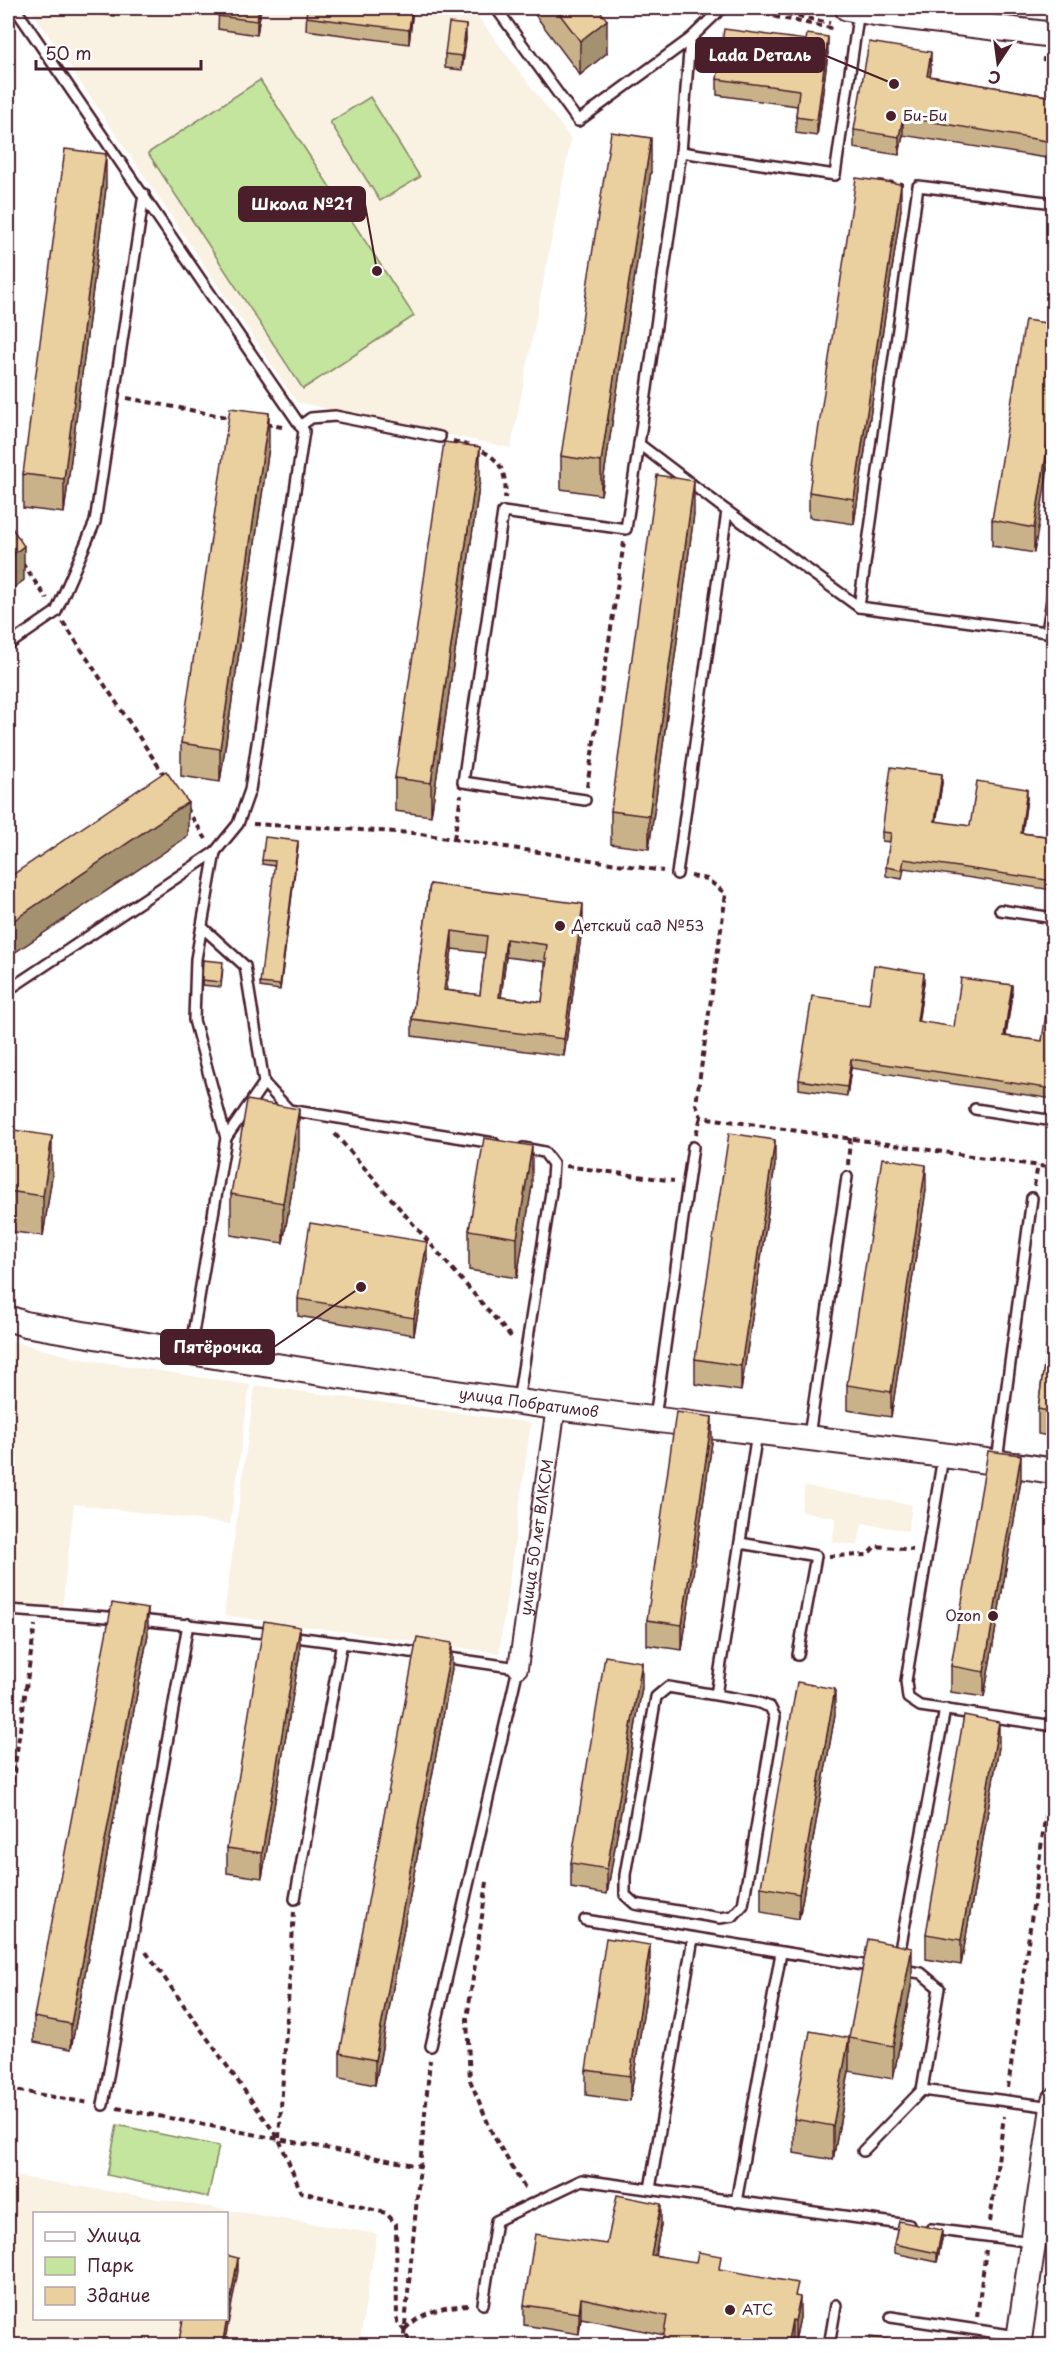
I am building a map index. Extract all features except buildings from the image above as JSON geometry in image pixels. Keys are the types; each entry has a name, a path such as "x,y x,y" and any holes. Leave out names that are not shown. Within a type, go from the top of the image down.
{"street":[{"path":"853,9 1053,35"},
{"name":"улица Побратимов","path":"8,1318 25,1324 189,1353 555,1407 809,1437 1053,1471"},
{"name":"улица 50 лет ВЛКСМ","path":"518,1668 555,1407"},
{"path":"1019,2341 1053,2104"}],"lane":[{"path":"15,8 144,194 302,429"},
{"path":"495,8 578,121 690,39 722,8"},
{"path":"681,152 836,176 853,9"},
{"path":"585,800 463,782 503,512 626,530 681,152 690,39"},
{"path":"859,607 918,186 1053,203"},
{"path":"8,645 56,612 95,522 144,194"},
{"path":"8,990 215,852 238,824 250,790 302,429 311,418 335,416 440,437"},
{"path":"639,444 727,512 859,607 1050,633 1053,586"},
{"path":"677,874 727,512"},
{"path":"215,852 196,959 194,1020 226,1138"},
{"path":"1000,910 1053,918"},
{"path":"202,927 244,966 264,1083 289,1110 544,1152 553,1164 551,1192 518,1401"},
{"path":"189,1353 226,1138 264,1083"},
{"path":"975,1109 1053,1120"},
{"path":"655,1419 693,1147"},
{"path":"809,1437 846,1178"},
{"path":"997,1462 1032,1198"},
{"path":"716,1695 758,1431"},
{"path":"944,1455 906,1681 908,1698 920,1706 1053,1726"},
{"path":"740,1543 816,1556 798,1655"},
{"path":"8,1610 188,1624 342,1642 518,1668 431,2046"},
{"path":"103,2105 188,1624"},
{"path":"295,1899 342,1642"},
{"path":"668,1687 716,1695 756,1702 770,1707 775,1717 743,1905 733,1916 720,1918 635,1904 625,1895 626,1875 656,1697 668,1687"},
{"path":"897,1970 945,1709"},
{"path":"585,1920 781,1953 921,1973 939,1988 922,2090 863,2151"},
{"path":"650,2189 693,1938"},
{"path":"736,2202 781,1953"},
{"path":"922,2090 1006,2101 1053,2104"},
{"path":"483,2304 496,2221 582,2181 1033,2242"},
{"path":"829,2346 836,2305"},
{"path":"891,2317 975,2330 1019,2341"}],"path":[{"path":"871,180 918,186"},
{"path":"114,395 237,419"},
{"path":"259,423 302,429"},
{"path":"440,437 484,449 502,468 506,489 503,512"},
{"path":"585,800 626,530"},
{"path":"20,561 169,782"},
{"path":"454,839 463,782"},
{"path":"182,802 215,852"},
{"path":"238,824 414,833 707,879 726,894 696,1104 700,1117 1053,1168"},
{"path":"319,1115 526,1354"},
{"path":"846,1178 850,1138"},
{"path":"553,1164 688,1183"},
{"path":"816,1556 867,1555 876,1546 928,1552"},
{"path":"8,1814 36,1612"},
{"path":"975,2330 1053,1753"},
{"path":"487,1878 467,2019 470,2080 493,2135 534,2203"},
{"path":"279,2139 295,1899"},
{"path":"134,1934 279,2139 301,2192 386,2214 396,2224 397,2322 412,2346"},
{"path":"403,2346 431,2046"},
{"path":"8,2089 420,2166"},
{"path":"404,2330 417,2317 442,2307 483,2304"}],"shaded area":[{"path":"30,8 471,8 571,139 511,448 297,402"},
{"path":"8,1340 76,1358 250,1385 230,1524 74,1504 62,1608 8,1603"},
{"path":"255,1385 531,1423 499,1653 224,1615"},
{"path":"805,1486 912,1505 908,1531 862,1523 858,1546 832,1542 836,1518 801,1511"},
{"path":"8,1615 16,1616 8,1685"},
{"path":"8,2175 377,2234 359,2345 8,2345"}],"green space":[{"path":"260,80 414,316 303,389 148,153"},
{"path":"370,97 420,177 380,201 330,122"},
{"path":"117,2125 219,2146 208,2197 107,2175"}],"place":[{"name":"Lada Dеталь","path":"894,84"},
{"name":"Би-Би","path":"891,116"},
{"name":"Школа №21","path":"377,271"},
{"name":"Детский сад №53","path":"560,926"},
{"name":"Пятёрочка","path":"361,1287"},
{"name":"Ozon","path":"993,1616"},
{"name":"АТС","path":"730,2310"}]}
